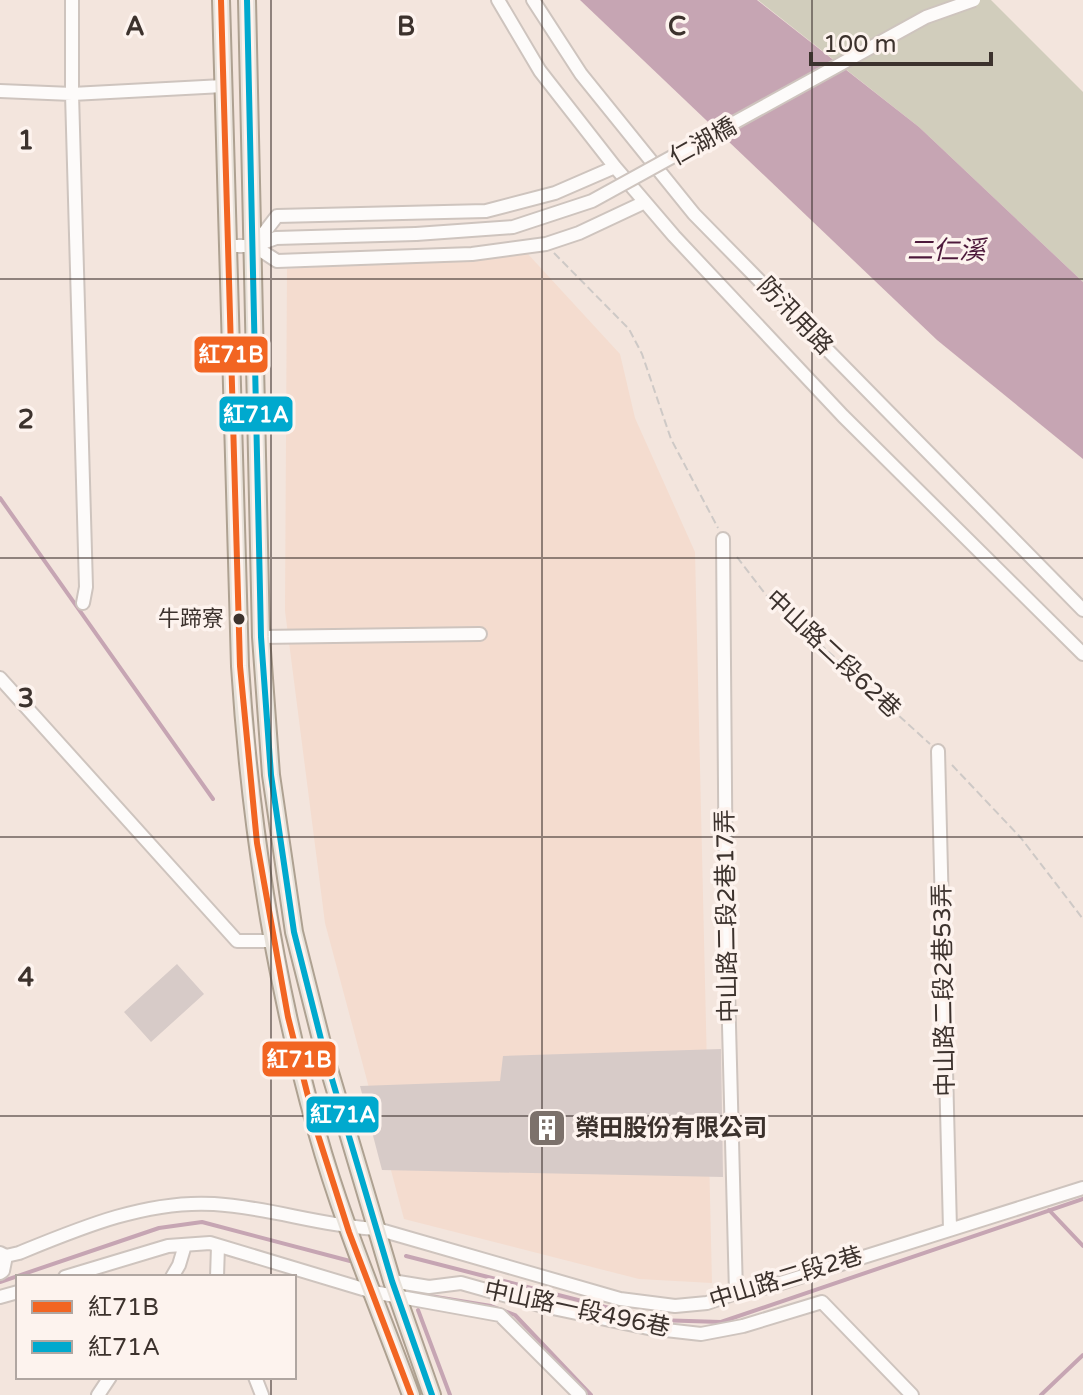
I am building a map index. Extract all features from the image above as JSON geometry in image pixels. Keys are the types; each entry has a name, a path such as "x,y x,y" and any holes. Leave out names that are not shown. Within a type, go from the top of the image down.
{"main road":[{"path":"221,0 240,666 246,753 272,941 317,1133 346,1227 411,1395"},
{"path":"247,0 261,637 271,775 294,932 326,1059 395,1288 432,1395"}],"street":[{"path":"72,0 86,587 83,603"},
{"path":"498,0 540,71 645,202 843,416 1083,654"},
{"name":"防汛用路","path":"533,0 581,74 694,214 1083,610"},
{"name":"仁湖橋","path":"254,246 276,238 416,234 513,227 592,201 926,17 974,0"},
{"path":"0,91 72,94 223,86"},
{"path":"254,246 277,216 486,211 555,193 615,167"},
{"path":"227,246 254,246 277,261 472,254 546,244 579,233 645,202"},
{"name":"中山路二段2巷17弄","path":"723,539 726,911 736,1293"},
{"path":"261,637 480,634"},
{"path":"0,678 237,941 272,941"},
{"name":"中山路二段2巷53弄","path":"938,751 950,1229"},
{"name":"中山路二段2巷","path":"3,1254 130,1213 193,1203 217,1204 379,1234 620,1299 675,1306 707,1303 768,1287 1083,1188"},
{"path":"72,1275 168,1246 210,1243 372,1288 395,1288 500,1315 580,1395"},
{"path":"173,1275 185,1245"},
{"path":"217,1275 218,1246"},
{"path":"0,1273 3,1271 3,1254"},
{"name":"中山路一段496巷","path":"395,1288 461,1283 558,1310 648,1328 701,1334 743,1326 822,1302 912,1395"}],"path":[{"name":"中山路二段62巷","path":"546,244 629,329 642,354 671,439 723,539 766,595 938,751 1021,838 1083,919"}],"shaded area":[{"path":"758,0 991,0 1083,92 1083,282 919,127"},
{"path":"527,253 620,354 635,418 695,552 712,1283 639,1279 404,1219 325,923 285,611 287,269"}],"water":[{"name":"二仁溪","path":"580,0 757,0 919,127 1083,282 1083,459 937,340"}],"building":[{"path":"177,964 204,994 151,1042 124,1012"},
{"name":"榮田股份有限公司","path":"721,1049 723,1177 382,1170 360,1086 500,1081 503,1056"}],"waterway":[{"path":"0,498 213,799"},
{"path":"406,1256 656,1320 721,1322 1083,1199"},
{"path":"1049,1210 1083,1246"},
{"path":"21,1275 159,1228 202,1222 350,1261"},
{"path":"0,1282 16,1277"},
{"path":"430,1296 491,1306 515,1315 591,1395"},
{"path":"418,1310 450,1395"},
{"path":"1041,1395 1083,1355"}],"transit line":[{"name":"紅71B","path":"221,0 240,666 257,843 288,1017 317,1132 349,1232 411,1395"},
{"name":"紅71A","path":"247,0 261,637 271,775 294,932 326,1059 392,1281 432,1395"}],"place":[{"name":"牛蹄寮","path":"239,619"},
{"name":"榮田股份有限公司","path":"547,1128"}]}
